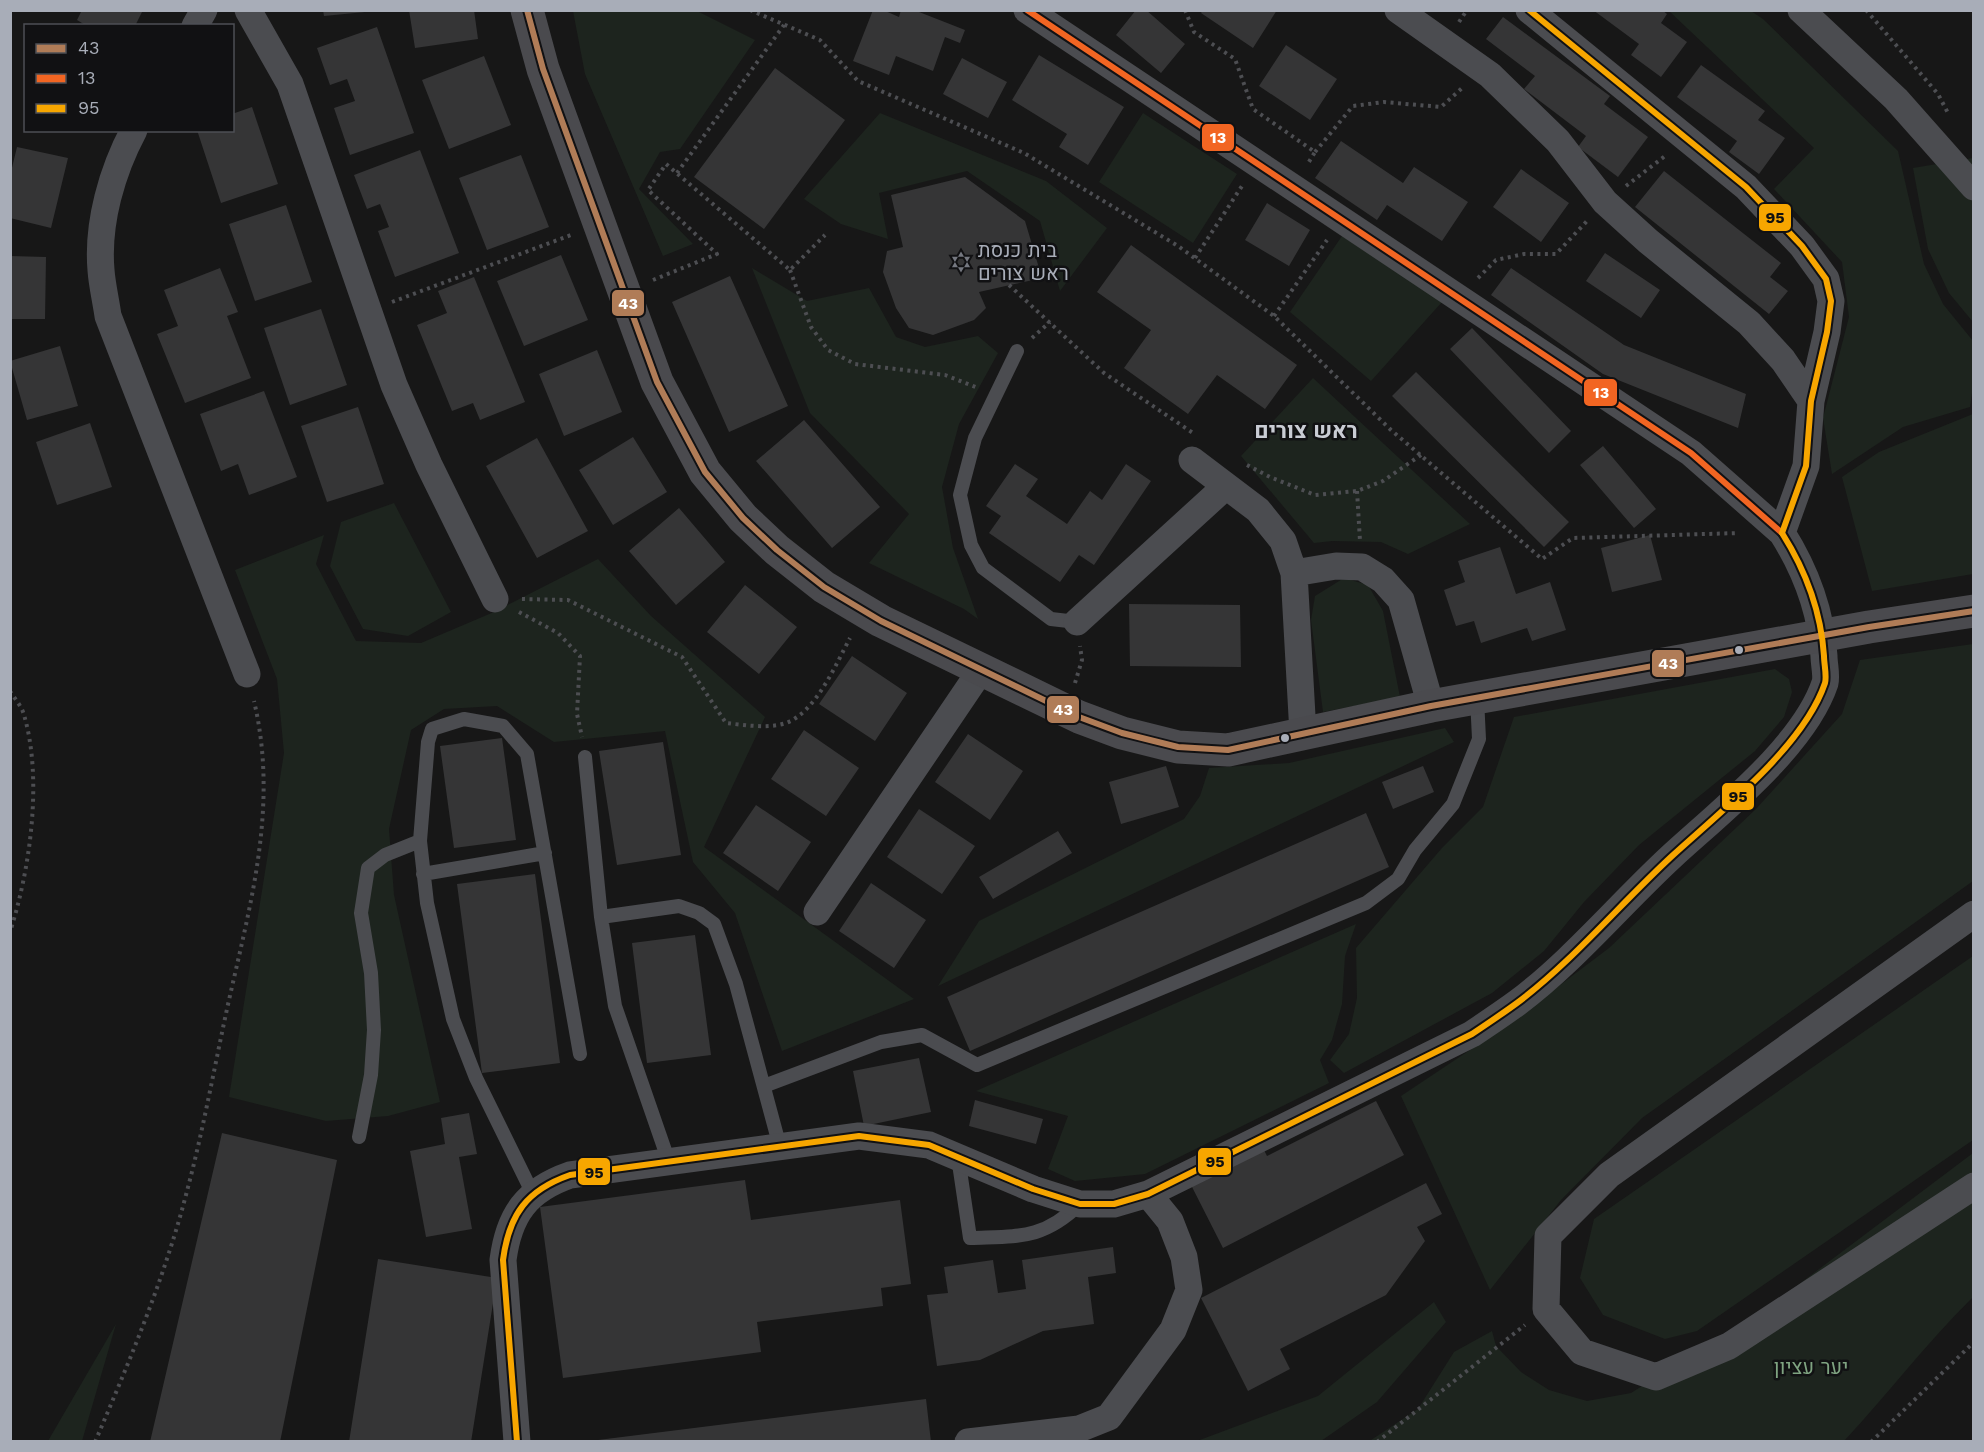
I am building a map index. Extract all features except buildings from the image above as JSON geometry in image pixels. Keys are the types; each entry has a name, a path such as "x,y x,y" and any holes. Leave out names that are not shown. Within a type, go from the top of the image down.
{"street":[{"path":"196,24 204,10"},
{"path":"248,10 290,84 394,385 429,465 495,599"},
{"path":"527,10 543,69 657,382 705,472 743,518 777,550 824,587 865,611 1066,711 1122,734 1178,747 1228,750 1431,706 1974,611"},
{"path":"517,1442 503,1260 506,1238 514,1220 525,1202 546,1183 570,1174 859,1136 929,1144 1033,1189 1080,1204 1114,1204 1148,1194 1472,1034 1518,1002 1672,856 1727,809 1775,758 1808,716 1825,681 1818,612 1800,561 1782,533 1691,453 1026,10"},
{"path":"1398,10 1482,69 1558,141 1605,202 1648,241 1749,323 1783,360 1811,401"},
{"path":"1529,10 1746,187 1802,246 1826,279 1831,301 1827,332 1811,401 1806,466 1782,533"},
{"path":"1801,10 1896,99 1974,187"},
{"path":"133,132 122,153 105,208 101,268 108,316 248,674"},
{"path":"1192,460 1258,510 1283,541 1294,573 1303,734"},
{"path":"1077,622 1226,486"},
{"path":"1294,573 1336,566 1362,567 1383,580 1401,600 1431,706"},
{"path":"817,912 981,670"},
{"path":"1974,914 1609,1175 1548,1236 1546,1309 1582,1352 1656,1377 1729,1346 1974,1186"},
{"path":"968,1442 1080,1430 1109,1417 1166,1338 1189,1290 1184,1257 1170,1221 1148,1194"}],"lane":[{"path":"1017,351 975,438 960,495 971,545 983,568 1051,619 1077,622"},
{"path":"764,1086 881,1042 922,1035 977,1065 1366,903 1398,879 1415,850 1453,804 1479,739 1477,698"},
{"path":"533,1194 476,1078 453,1019 426,903 420,841 428,742 432,729 464,718 503,726 527,754 580,1054"},
{"path":"585,757 601,917 615,1006 669,1162"},
{"path":"359,1137 371,1075 374,1030 371,973 361,914 368,868 385,855 420,841"},
{"path":"423,874 545,853"},
{"path":"601,917 679,906 699,913 714,924 736,984 780,1147"},
{"path":"958,1157 970,1238 1035,1235 1065,1218 1080,1204"}],"path":[{"path":"750,10 820,40 858,81 1024,153 1195,258 1274,316 1421,455 1542,559 1573,538 1674,533 1782,533"},
{"path":"1185,10 1194,32 1235,59 1253,109 1315,152"},
{"path":"1866,10 1938,94 1954,125"},
{"path":"676,173 784,25"},
{"path":"1293,189 1315,152 1353,106 1384,102 1441,107 1482,69"},
{"path":"1457,299 1496,260 1524,254 1556,254 1605,202 1686,139"},
{"path":"624,291 717,254 648,190 666,164 790,270 811,327 828,350 855,364 945,375 996,395"},
{"path":"1195,258 1256,164"},
{"path":"1274,316 1341,220"},
{"path":"369,311 600,225"},
{"path":"790,270 825,236"},
{"path":"1009,285 1104,373 1206,442 1192,460"},
{"path":"1243,462 1270,477 1315,495 1358,491 1383,481 1421,455"},
{"path":"1358,491 1362,567"},
{"path":"495,599 568,600 627,628 682,657 726,723 752,726 787,723 810,705 826,683 865,611"},
{"path":"495,599 558,633 580,656 577,714 585,757"},
{"path":"1066,711 1082,660 1077,622"},
{"path":"95,1442 158,1284 187,1191 260,861 264,792 262,742 248,674"},
{"path":"10,691 24,714 35,779 22,894 10,932"},
{"path":"1377,1442 1546,1309"},
{"path":"1871,1442 1974,1342"}],"green space":[{"path":"573,11 697,11 755,40 680,149 660,152 639,189 693,244 663,256 585,74"},
{"path":"1669,11 1751,11 1763,19 1898,151 1924,264 1943,304 1973,341 1973,386 1970,407 1903,427 1832,474 1823,418 1849,317 1842,262 1774,189 1814,148"},
{"path":"880,113 1046,181 1107,228 1060,291 1040,221 967,171 879,193 888,239 841,224 804,199"},
{"path":"1143,113 1237,174 1193,243 1099,182"},
{"path":"1973,158 1973,322 1949,293 1928,249 1913,168"},
{"path":"1342,236 1442,302 1371,381 1290,312"},
{"path":"752,268 807,301 869,288 896,337 925,347 978,336 998,353 959,424 942,487 953,548 978,619 964,609 869,563 909,514 810,413"},
{"path":"1313,378 1470,524 1408,554 1381,542 1314,543 1241,456"},
{"path":"1973,414 1973,574 1872,591 1842,477 1879,452"},
{"path":"394,503 451,612 408,636 363,629 330,566 341,522"},
{"path":"324,535 316,564 356,641 421,643 494,612 598,559 651,616 765,717 704,847 914,999 782,1051 735,913 693,862 665,731 554,742 497,706 444,709 411,730 389,829 394,895 440,1102 388,1116 326,1121 229,1097 284,753 277,679 235,570"},
{"path":"1344,578 1368,585 1383,611 1400,697 1323,712 1311,620 1315,596"},
{"path":"1973,644 1973,881 1642,1118 1561,1200 1490,1290 1401,1096 1503,1028 1609,948 1756,809 1842,714 1860,660"},
{"path":"1775,669 1789,679 1792,692 1784,717 1755,751 1639,845 1584,902 1544,951 1492,993 1344,1073 1330,1060 1349,1034 1357,998 1356,948 1442,848 1483,807 1514,717"},
{"path":"1445,728 1454,742 938,986 979,921 1184,819 1200,796 1209,768 1289,763"},
{"path":"1356,924 1345,956 1342,1004 1332,1040 1320,1060 1329,1083 1145,1174 1075,1181 1048,1169 1068,1116 976,1091"},
{"path":"1973,956 1973,1140 1697,1331 1665,1339 1603,1315 1580,1278 1594,1219"},
{"name":"יער עציון","path":"1973,1153 1973,1297 1844,1441 1368,1442 1418,1409 1454,1352 1492,1331 1496,1346 1521,1372 1549,1390 1587,1401 1631,1393 1778,1300"},
{"path":"1434,1302 1446,1322 1377,1402 1321,1441 1197,1441 1318,1396"},
{"path":"116,1324 82,1441 48,1441"}],"transit line":[{"name":"43","path":"527,10 543,69 657,382 705,472 743,518 777,550 824,587 881,621 1079,717 1122,733 1178,747 1228,750 1431,706 1869,627 1974,611"},
{"name":"13","path":"1027,10 1691,453 1782,533"},
{"name":"95","path":"517,1442 503,1260 515,1217 531,1196 542,1188 570,1175 859,1136 929,1145 1033,1189 1080,1204 1114,1204 1148,1194 1472,1034 1511,1007 1557,969 1653,874 1759,777 1799,730 1814,707 1825,683 1826,673 1816,607 1805,577 1782,533 1806,466 1811,401 1827,332 1831,301 1826,279 1802,246 1746,187 1529,10"}],"place":[{"name":"בית כנסת ראש צורים","path":"961,262"}],"district":[{"name":"ראש צורים","path":"1306,430"}]}
